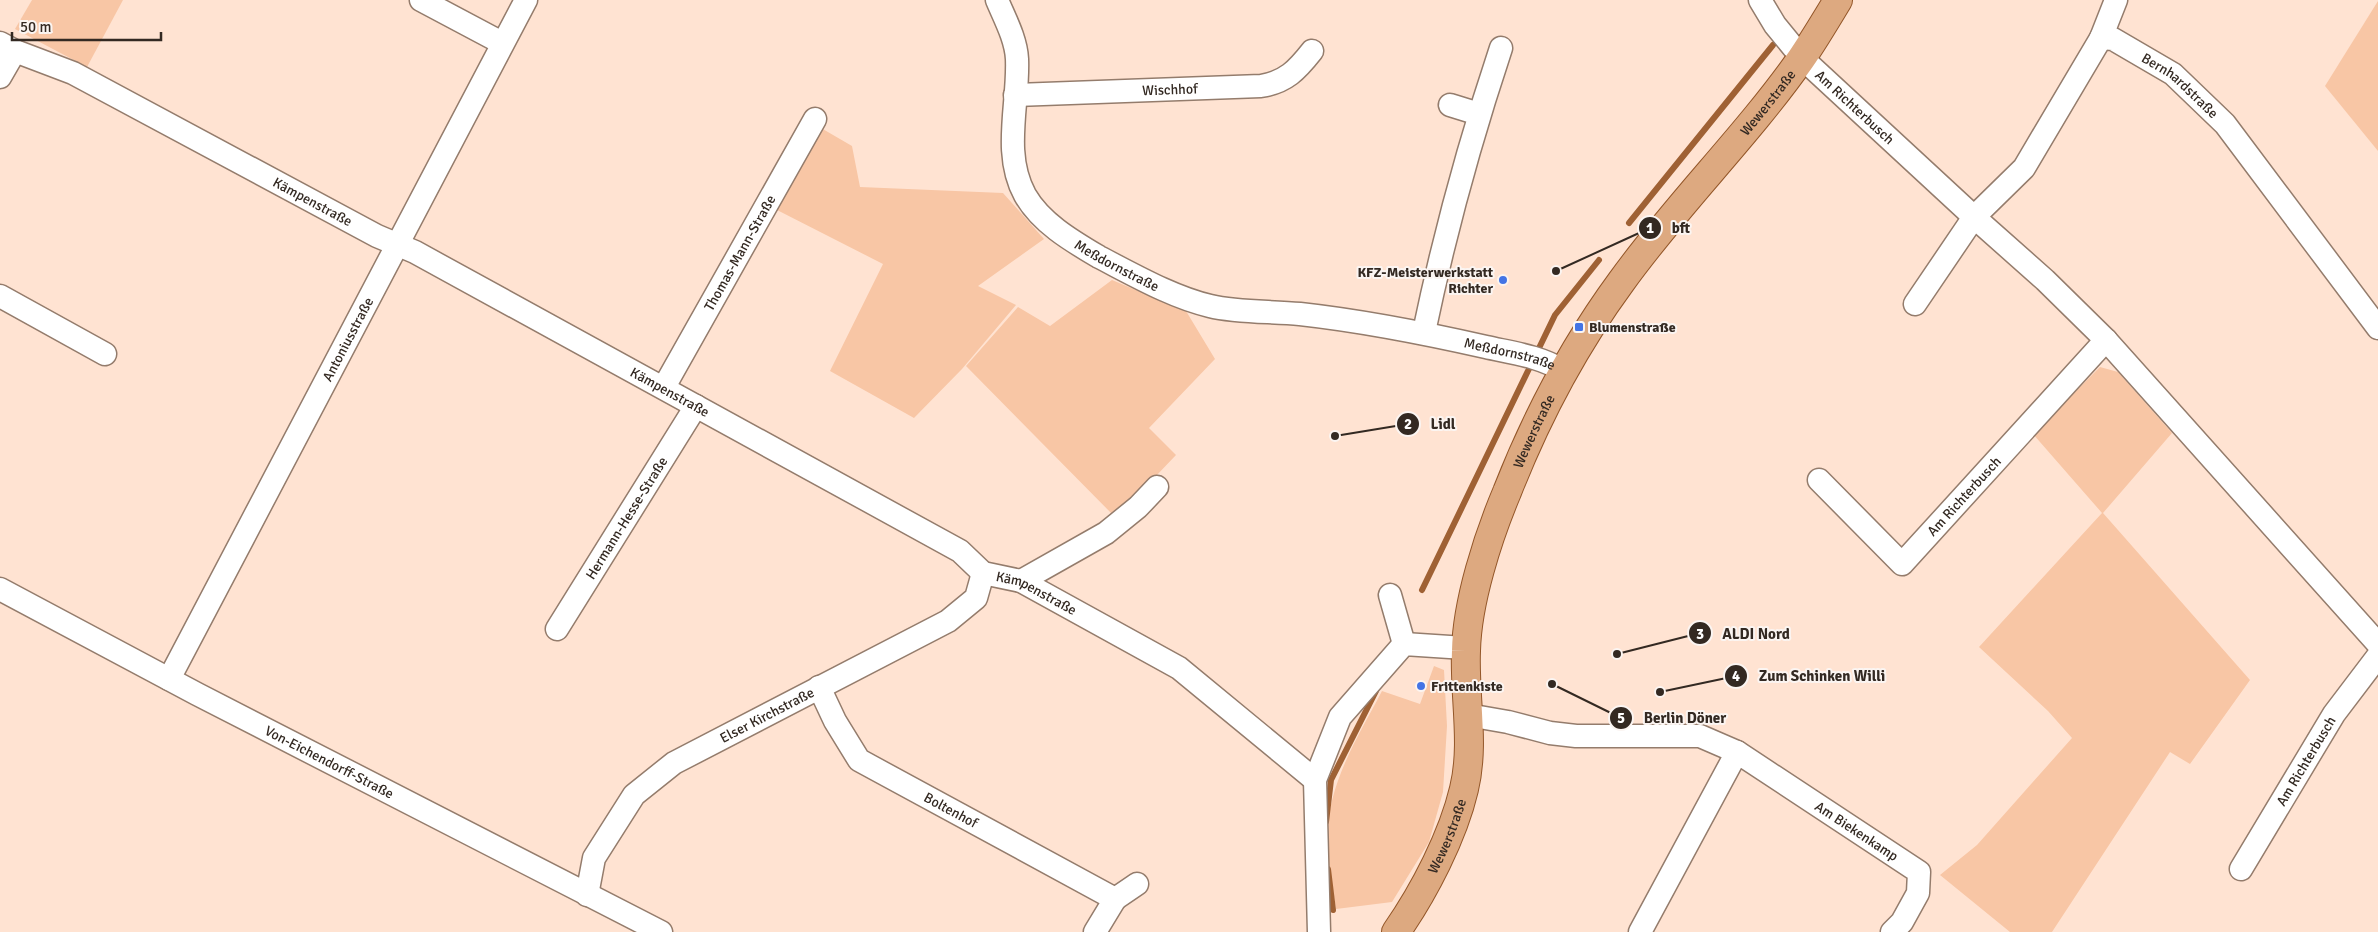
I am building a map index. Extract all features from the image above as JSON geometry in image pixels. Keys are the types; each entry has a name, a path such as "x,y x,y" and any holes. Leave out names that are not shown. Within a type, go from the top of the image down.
{"main road":[{"name":"Wewerstraße","path":"1396,932 1441,854 1465,787 1469,751 1466,648 1475,593 1492,529 1508,489 1545,362 1622,280 1802,58 1838,0"}],"street":[{"path":"421,0 502,43"},
{"name":"Antoniusstraße","path":"169,679 396,244 526,0"},
{"name":"Meßdornstraße","path":"997,0 1014,45 1017,59 1012,134 1014,159 1025,194 1034,208 1050,224 1084,248 1137,276 1212,306 1300,314 1424,332 1545,362"},
{"path":"1760,0 1775,24 1802,58"},
{"path":"1915,304 1974,217 2024,168 2101,38 2116,0"},
{"name":"Bernhardstraße","path":"2101,38 2114,39 2173,74 2224,124 2378,328"},
{"path":"0,77 7,47"},
{"name":"Kämpenstraße","path":"7,47 73,73 414,252 664,387 960,551 983,573 1021,581 1179,668 1315,780"},
{"path":"1424,332 1440,253 1479,114 1501,48"},
{"name":"Wischhof","path":"1016,95 1262,86 1275,84 1291,75 1312,51"},
{"name":"Am Richterbusch","path":"1802,58 2045,280 2106,340 2378,644"},
{"path":"1450,105 1479,114"},
{"name":"Thomas-Mann-Straße","path":"664,387 815,119"},
{"path":"0,296 104,354"},
{"name":"Am Richterbusch","path":"1819,480 1902,564 2106,340"},
{"name":"Hermann-Hesse-Straße","path":"557,628 696,406"},
{"path":"1021,581 1106,533 1138,507 1157,487"},
{"name":"Elser Kirchstraße","path":"587,895 594,858 634,795 674,763 948,621 976,598 983,573"},
{"name":"Von-Eichendorff-Straße","path":"0,588 169,679 661,932"},
{"path":"1390,595 1404,644"},
{"path":"1404,644 1466,648"},
{"path":"1319,932 1315,780 1340,717 1404,644"},
{"name":"Am Richterbusch","path":"2241,869 2334,714 2378,656"},
{"name":"Boltenhof","path":"819,687 835,721 859,760 1114,898"},
{"name":"Am Biekenkamp","path":"1468,715 1559,734 1700,736 1737,752 1919,872 1918,893 1902,922 1892,932"},
{"path":"1640,932 1737,752"},
{"path":"1095,932 1114,898 1136,884"}],"shaded area":[{"path":"32,0 123,0 87,67 15,29"},
{"path":"2378,1 2378,151 2325,86"},
{"path":"821,128 852,146 860,187 1003,193 1044,239 978,286 1016,305 962,369 914,418 830,371 883,264 777,210"},
{"path":"1112,280 1186,311 1215,359 1149,428 1176,455 1116,518 966,366 1018,307 1050,326"},
{"path":"2100,367 2118,372 2172,433 2103,513 2250,680 2190,764 2170,752 2052,932 2010,932 1940,875 1977,845 2072,738 2048,711 1979,647 2102,513 2033,434"},
{"path":"1434,666 1444,670 1447,726 1443,792 1429,842 1392,902 1336,909 1327,849 1328,820 1332,800 1345,763 1382,691 1420,704"}],"waterway":[{"path":"1629,223 1773,45"},
{"path":"1422,590 1555,315 1599,260"},
{"path":"1326,822 1331,780 1376,691"},
{"path":"1328,869 1333,910"}],"place":[{"name":"bft","path":"1556,271"},
{"name":"KFZ-Meisterwerkstatt Richter","path":"1503,280"},
{"name":"Blumenstraße","path":"1579,327"},
{"name":"Lidl","path":"1335,436"},
{"name":"ALDI Nord","path":"1617,654"},
{"name":"Berlin Döner","path":"1552,684"},
{"name":"Frittenkiste","path":"1421,686"},
{"name":"Zum Schinken Willi","path":"1660,692"}]}
